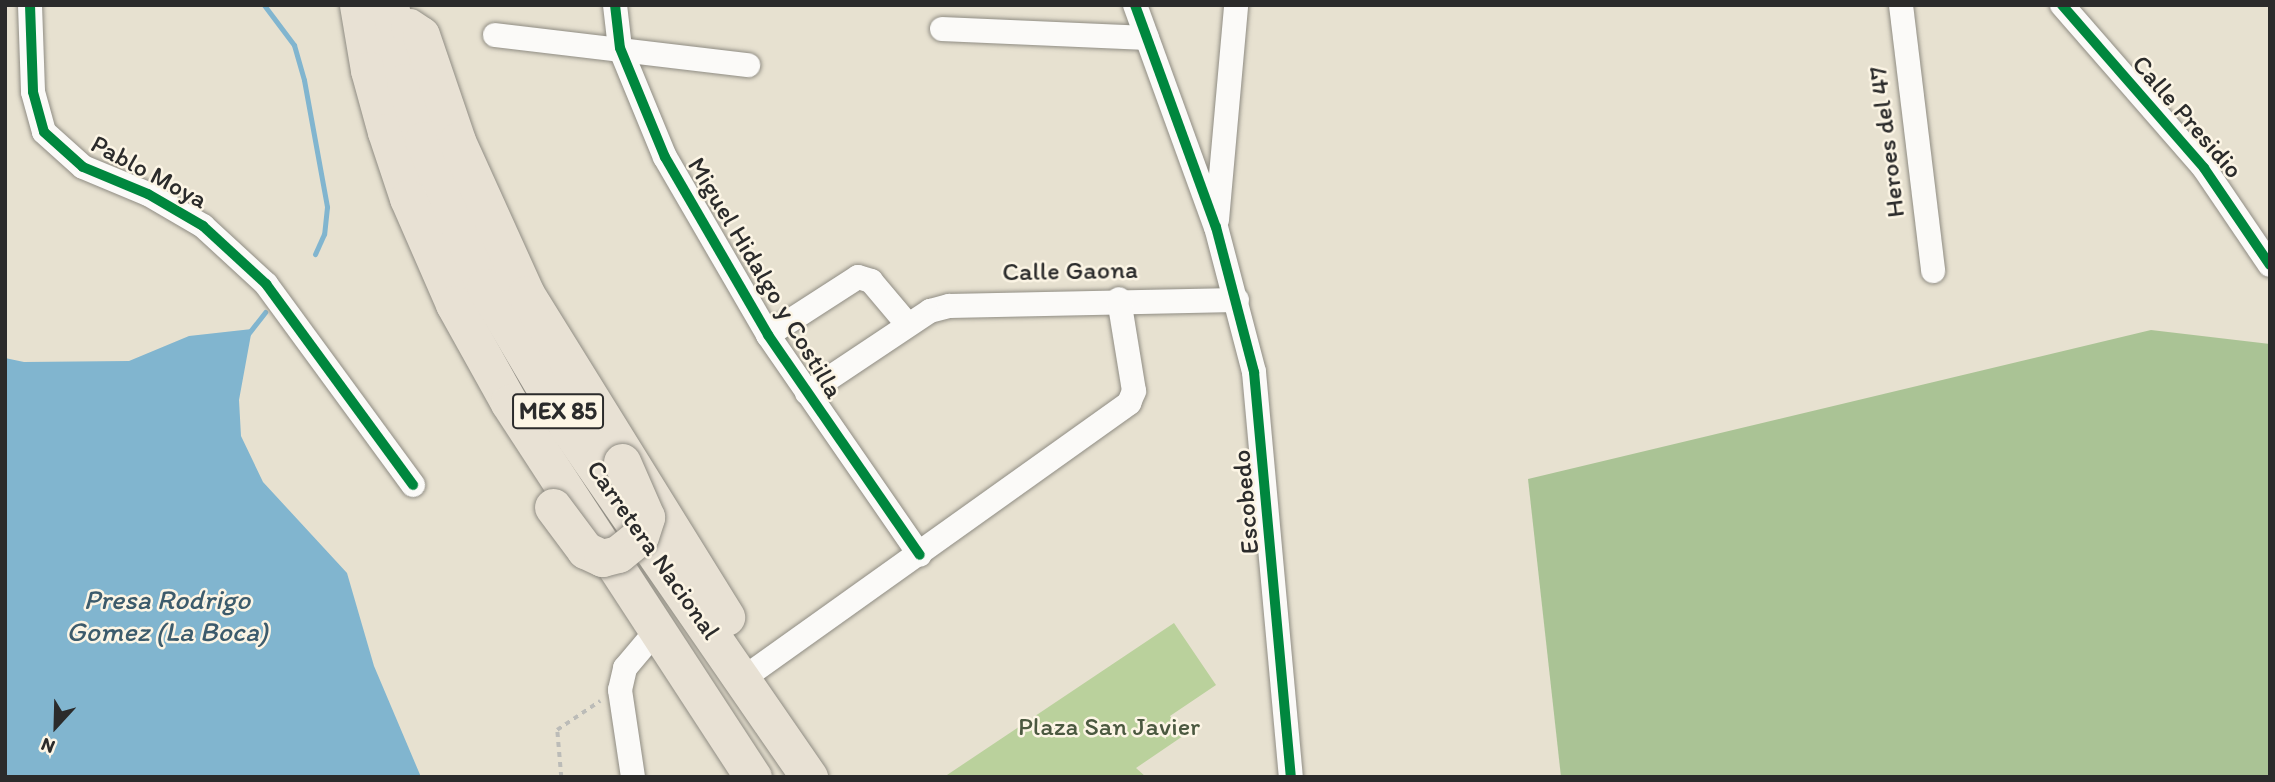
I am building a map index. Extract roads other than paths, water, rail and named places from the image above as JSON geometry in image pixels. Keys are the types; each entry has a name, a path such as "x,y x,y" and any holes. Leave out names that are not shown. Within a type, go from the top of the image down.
{"highway":[{"name":"MEX 85","path":"341,5 359,105 374,156 426,290 479,394 553,507 585,550 602,558 618,554 640,536 646,517 640,495 622,462 563,377 502,272 453,157 399,12"},
{"name":"Carretera Nacional","path":"358,5 369,70 395,158 454,304 509,404 753,777"},
{"name":"Carretera Nacional","path":"399,12 405,82 423,140 485,287 569,429 758,687 809,777"}],"street":[{"name":"Pablo Moya","path":"30,5 33,92 44,132 83,167 148,194 203,226 266,284 342,382 413,485"},
{"name":"Miguel Hidalgo y Costilla","path":"615,5 620,48 665,157 768,335 920,555"},
{"name":"Escobedo","path":"1135,5 1216,227 1237,300 1264,445 1291,777"},
{"path":"1216,227 1236,5"},
{"name":"Heroes del 47","path":"1901,5 1933,271"},
{"name":"Calle Presidio","path":"2062,5 2204,169 2270,265"},
{"path":"942,29 1147,38"},
{"path":"495,35 747,65"},
{"path":"768,335 858,277 876,286 908,325"},
{"path":"758,687 920,555 1129,403 1134,391 1119,299"},
{"name":"Calle Gaona","path":"807,393 930,311 977,302 1237,300"},
{"path":"633,777 620,690 625,668 657,630"}],"water":[{"name":"Presa Rodrigo Gomez (La Boca)","path":"252,329 239,400 241,436 263,482 347,573 374,666 421,777 5,777 5,358 24,362 129,361 189,336"}],"waterway":[{"path":"264,5 294,45 304,80 327,207 324,234 315,254"},
{"path":"248,334 265,312"}],"park label":[{"name":"Plaza San Javier","path":"1109,727"}]}
